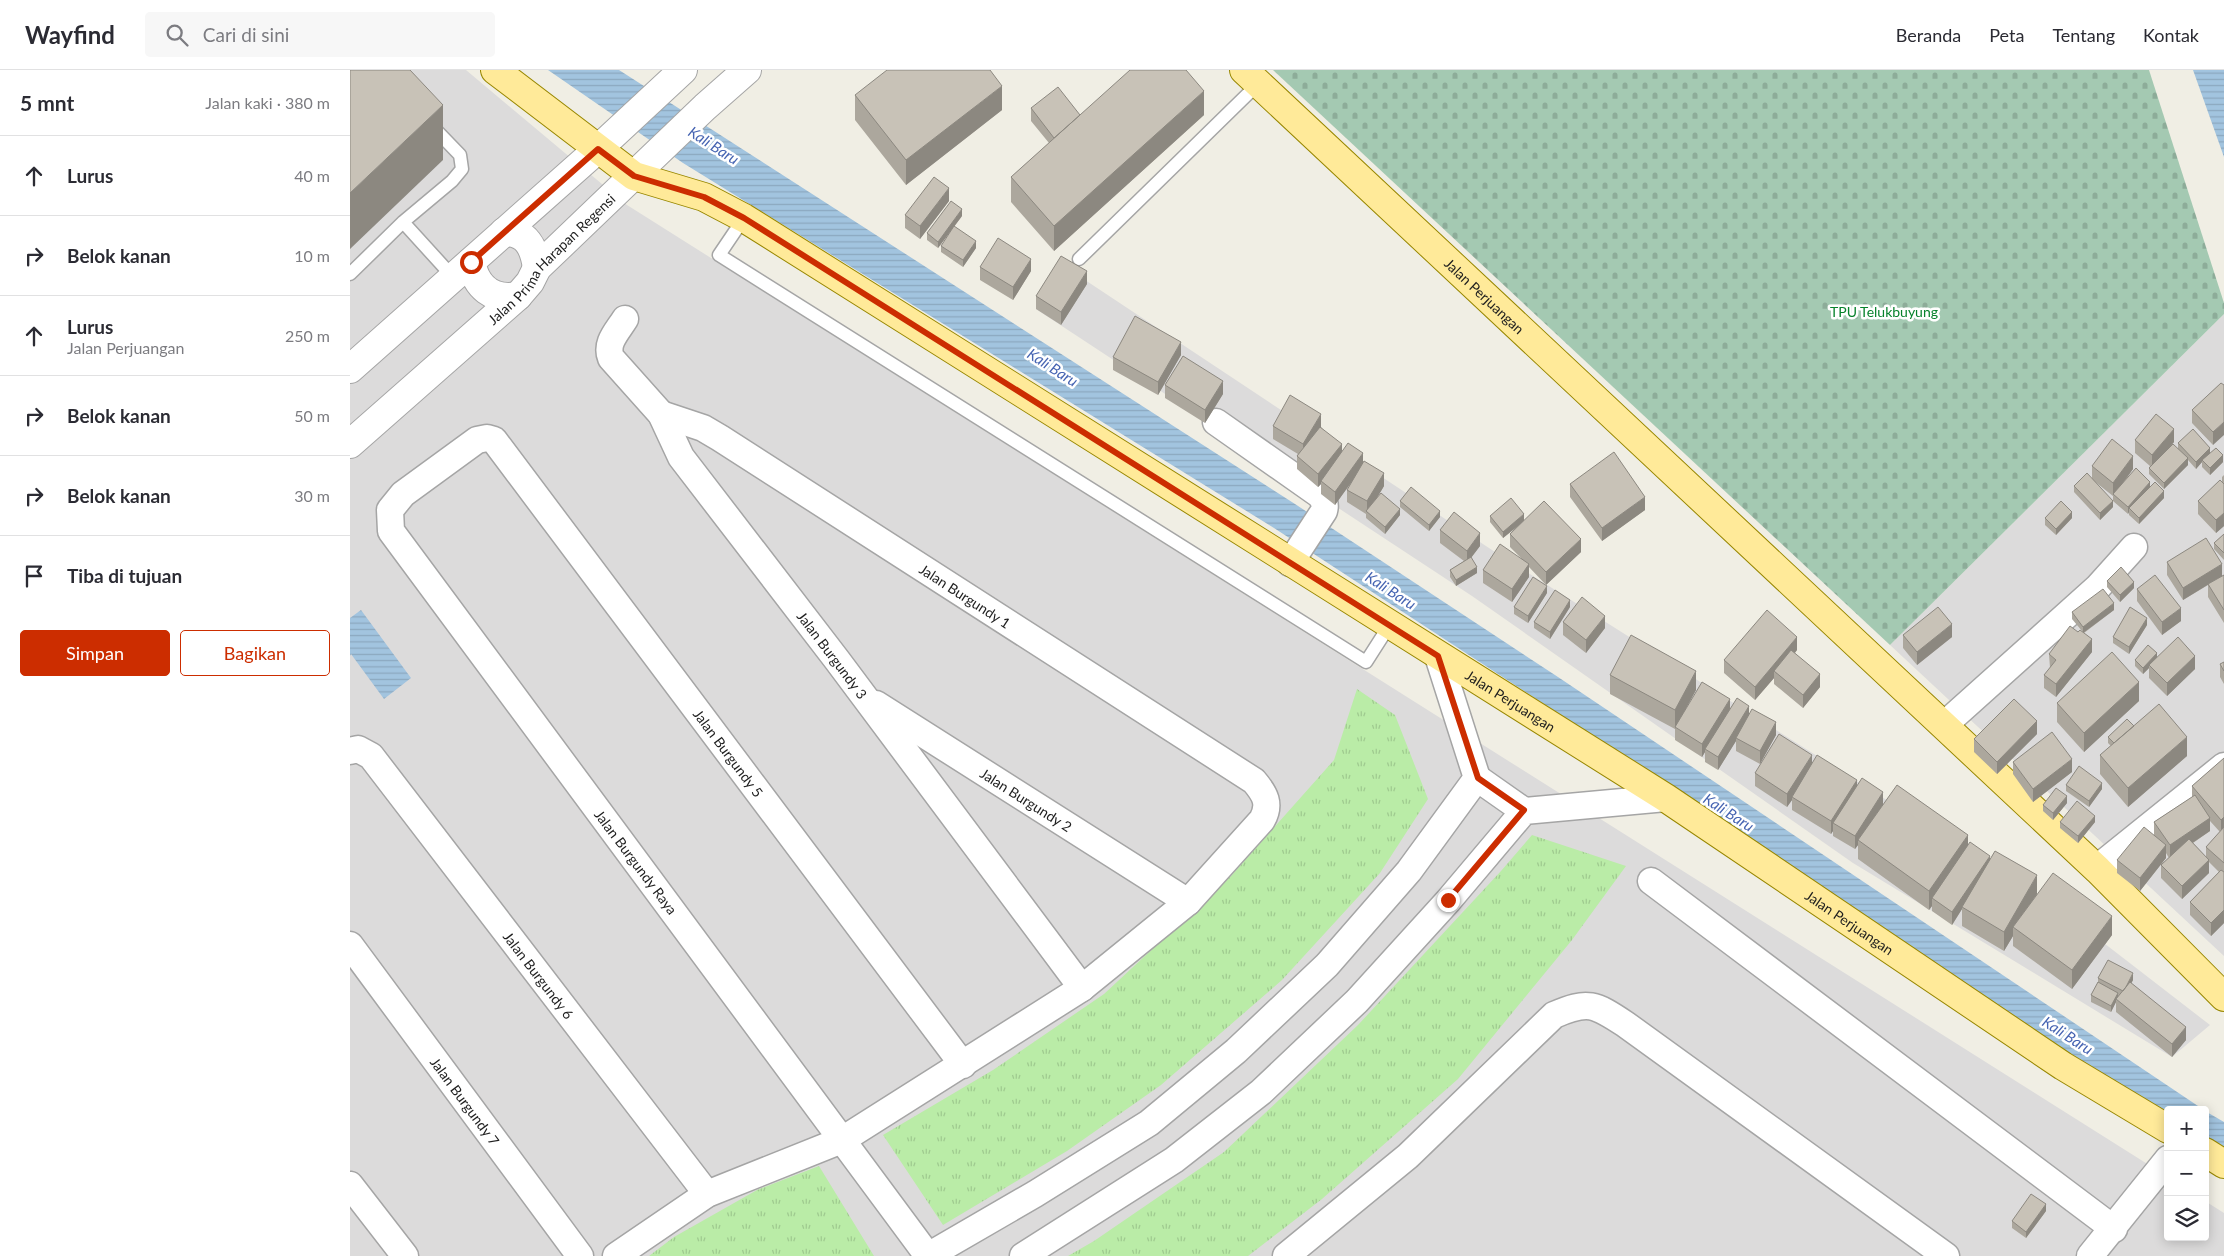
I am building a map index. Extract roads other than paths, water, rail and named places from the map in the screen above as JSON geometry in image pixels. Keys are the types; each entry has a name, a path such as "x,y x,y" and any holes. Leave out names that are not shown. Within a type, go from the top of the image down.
{"main road":[{"path":"495,70 634,176"},
{"name":"Jalan Perjuangan","path":"1251,77 2098,870 2224,997"},
{"name":"Jalan Perjuangan","path":"634,176 704,197 744,218 1293,557 1389,626 1666,798 2063,1066 2164,1127"},
{"path":"2209,1155 2224,1164"}],"street":[{"name":"Jalan Prima Harapan Regensi","path":"351,440 518,296 530,282 537,268 705,106 746,70"},
{"path":"350,369 598,149 681,72"},
{"path":"504,232 520,234 527,239 535,253 537,268"},
{"path":"462,269 500,298 518,296"},
{"name":"Jalan Burgundy 3","path":"626,319 610,341 608,351 611,358 661,414 681,457 863,695 1082,988"},
{"name":"Jalan Burgundy 1","path":"661,414 703,428 720,438 1254,782 1263,791 1267,801 1267,811 1262,820 1188,902"},
{"path":"1216,422 1320,495 1326,505 1324,511 1293,557"},
{"name":"Jalan Burgundy Raya","path":"494,440 487,438 477,440 403,494 390,510 391,531 928,1256"},
{"name":"Jalan Burgundy 5","path":"494,440 963,1065"},
{"path":"1944,725 2098,587 2134,547"},
{"path":"1438,656 1478,778 1524,810 1666,798"},
{"name":"Jalan Burgundy 2","path":"863,695 1188,902"},
{"name":"Jalan Burgundy 6","path":"361,753 707,1194"},
{"path":"2098,870 2106,861 2224,766"},
{"path":"928,1256 1036,1194 1149,1123 1236,1051 1327,965 1409,872 1478,778"},
{"path":"1023,1256 1174,1160 1261,1092 1357,1001 1448,900 1524,810"},
{"path":"1651,881 2114,1229"},
{"path":"616,1256 707,1194 842,1140 1082,988 1188,902"},
{"name":"Jalan Burgundy 7","path":"350,945 580,1256"},
{"path":"1286,1256 1408,1156 1554,1015 1587,1004 1604,1010 1625,1024 1946,1256"},
{"path":"2090,1256 2114,1229 2164,1164"},
{"path":"350,1184 405,1256"}],"lane":[{"path":"1079,259 1251,77"},
{"path":"350,274 403,222 452,181 462,169 460,155 427,120"},
{"path":"744,218 719,255 1366,662 1389,626"},
{"path":"403,222 462,269"}],"water":[{"name":"Kali Baru","path":"548,70 619,70 1295,504 1558,677 2198,1106 2164,1106 2164,1116 1716,816 1274,528 683,163"},
{"path":"2193,70 2224,70 2224,157"},
{"path":"361,610 411,678 384,699 351,654 350,656 350,618"},
{"path":"2209,1113 2224,1122 2224,1154 2209,1145"}],"park label":[{"name":"TPU Telukbuyung","path":"1884,311"}]}
